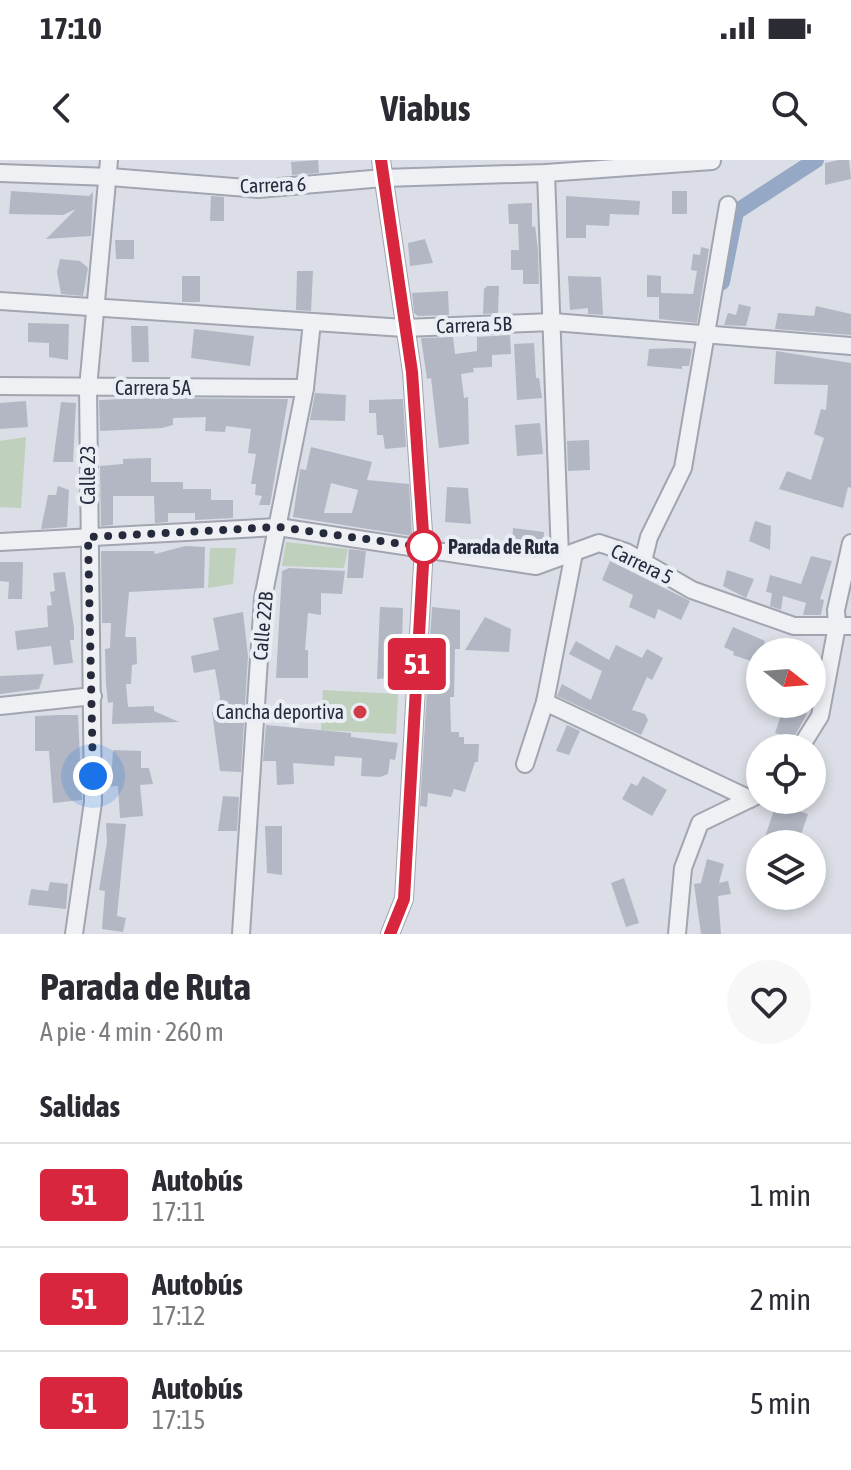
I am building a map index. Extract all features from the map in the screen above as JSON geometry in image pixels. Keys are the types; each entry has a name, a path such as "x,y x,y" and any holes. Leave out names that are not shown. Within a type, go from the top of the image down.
{"street":[{"path":"381,160 412,372 424,547 404,899 390,934"},
{"name":"Carrera 6","path":"0,173 109,168 258,189 383,178 546,173 712,161"},
{"name":"Calle 23","path":"74,934 93,802 88,388 93,309 109,168"},
{"path":"525,764 545,702 567,555 546,173"},
{"path":"643,561 649,537 683,468 728,205"},
{"name":"Carrera 5B","path":"0,301 404,328 553,322 851,346"},
{"name":"Calle 22B","path":"241,934 263,598 305,388 312,322"},
{"name":"Carrera 5A","path":"0,386 305,388"},
{"name":"Carrera 5","path":"0,542 278,527 536,566 599,543 643,561 692,590 794,626 844,626"},
{"path":"809,734 820,716 844,626 836,610 851,543"},
{"path":"0,706 93,696"},
{"path":"545,702 746,793"},
{"path":"677,934 683,868 700,823 746,801"}],"green space":[{"path":"26,437 21,508 0,507 0,441"},
{"path":"286,542 348,549 344,568 282,566"},
{"path":"210,548 236,548 233,584 208,588"},
{"name":"Cancha deportiva","path":"323,690 398,694 396,734 321,730"}],"building":[{"path":"318,160 319,173 292,175 291,162"},
{"path":"849,160 851,179 825,185 825,163"},
{"path":"11,191 89,196 93,192 91,236 46,239 76,209 63,215 9,214"},
{"path":"672,191 687,191 687,214 672,214"},
{"path":"211,196 224,197 224,221 210,221"},
{"path":"566,196 640,201 639,215 610,214 609,226 586,225 586,238 566,238"},
{"path":"532,203 539,284 523,284 523,270 511,270 511,250 519,250 518,224 509,224 508,204"},
{"path":"425,239 433,263 410,266 408,243"},
{"path":"115,240 134,240 134,259 116,259"},
{"path":"701,247 709,249 697,323 659,319 659,297 647,297 647,275 661,276 661,293 693,294 697,271 691,270 693,254 700,255"},
{"path":"60,259 80,261 88,268 83,296 61,294 57,272"},
{"path":"297,271 313,271 311,311 296,310"},
{"path":"182,276 200,276 200,302 182,302"},
{"path":"568,276 601,277 603,315 588,314 588,308 570,310"},
{"path":"499,286 498,313 483,314 484,289"},
{"path":"448,291 449,315 418,316 414,313 412,293"},
{"path":"739,304 751,307 746,326 724,325 728,313 736,315"},
{"path":"816,306 851,314 851,335 775,329 778,313 814,316"},
{"path":"28,323 69,324 68,360 49,357 49,343 28,342"},
{"path":"131,326 148,326 149,362 132,362"},
{"path":"194,329 254,336 250,366 191,358"},
{"path":"510,335 511,354 492,355 492,367 473,368 474,372 461,374 464,398 468,397 469,444 439,448 431,378 427,379 421,338 453,337 455,354 477,351 477,337"},
{"path":"534,343 536,378 539,378 542,398 517,400 514,344"},
{"path":"649,349 692,349 689,366 682,366 682,369 647,366"},
{"path":"776,351 851,363 851,488 848,487 843,508 779,489 787,471 811,480 824,438 814,434 821,409 826,410 828,385 774,384"},
{"path":"315,393 346,395 345,421 310,420"},
{"path":"288,399 270,505 259,505 262,496 255,495 256,484 251,484 256,454 248,453 251,429 226,426 225,432 205,431 206,417 173,418 173,425 162,428 100,431 99,400"},
{"path":"403,399 406,447 385,449 383,435 377,435 376,413 369,413 369,400"},
{"path":"26,401 28,427 0,429 0,403"},
{"path":"61,402 76,403 73,462 53,462"},
{"path":"540,423 543,454 517,456 515,425"},
{"path":"589,440 590,470 568,471 567,441"},
{"path":"311,447 372,462 367,480 409,484 412,536 293,517 300,469 306,470","holes":["331,483 358,490 352,513 324,513"]},
{"path":"151,458 151,482 183,482 183,489 211,489 211,500 233,500 233,518 195,520 195,513 168,513 168,522 155,523 154,496 113,496 113,525 101,526 100,466 123,464 123,459"},
{"path":"58,486 69,490 67,527 41,529 48,495 56,495"},
{"path":"447,487 468,488 471,524 445,522"},
{"path":"755,521 771,526 770,550 749,541"},
{"path":"513,528 544,532 543,544 512,541"},
{"path":"185,546 205,547 204,588 129,592 125,637 136,637 137,664 132,665 131,684 126,684 128,707 154,706 154,711 179,722 112,724 113,702 108,703 105,649 110,648 111,623 102,623 101,551 154,551 155,554"},
{"path":"349,549 366,551 363,578 347,578"},
{"path":"811,556 832,561 820,599 824,600 821,615 803,615 806,603 783,596 781,610 770,606 772,593 766,592 770,575 801,584"},
{"path":"610,561 690,601 681,620 658,609 655,619 629,607 633,595 602,580"},
{"path":"0,562 23,562 22,599 8,599 9,582 0,581"},
{"path":"289,568 345,571 342,594 321,593 321,615 308,613 305,650 308,650 308,678 276,678 282,571"},
{"path":"727,570 754,579 746,598 723,586"},
{"path":"65,572 74,628 74,640 70,640 73,663 54,665 51,646 17,650 15,631 48,627 47,606 52,605 50,592 55,591 53,573"},
{"path":"380,607 403,608 401,677 377,679"},
{"path":"432,607 460,610 460,649 455,649 454,697 450,697 451,732 459,732 459,737 464,737 464,744 479,744 478,762 475,762 465,792 454,789 451,797 428,793 427,807 420,806"},
{"path":"243,612 248,656 241,772 220,771 212,712 219,711 220,697 215,669 194,673 191,656 219,650 213,618"},
{"path":"485,617 511,629 509,652 465,650"},
{"path":"733,627 758,638 746,638 746,659 733,655 734,652 724,647"},
{"path":"576,641 609,660 616,645 642,658 647,649 663,658 652,680 647,677 632,710 645,714 648,720 641,735 557,696 562,684 591,700 602,671 569,654"},
{"path":"44,674 39,689 0,694 0,676"},
{"path":"78,715 82,800 53,803 49,751 35,751 35,716"},
{"path":"780,718 805,718 796,734 775,733"},
{"path":"266,725 351,733 351,737 398,743 395,760 390,759 388,774 380,777 361,776 362,758 335,756 334,766 293,763 294,784 277,785 276,761 263,761"},
{"path":"567,725 580,731 569,755 556,751"},
{"path":"113,750 141,751 141,768 149,768 153,784 140,785 143,816 120,818 118,786 104,787 104,776 110,776 112,768"},
{"path":"643,776 667,790 652,816 622,799 631,783 637,786"},
{"path":"223,796 239,797 237,831 218,831"},
{"path":"773,814 808,814 803,830 767,830"},
{"path":"106,823 126,824 117,916 126,918 123,932 102,929 105,891 99,890 107,842"},
{"path":"265,826 282,826 282,875 267,873"},
{"path":"707,859 724,864 719,883 728,881 731,894 718,896 721,934 701,934 694,884 701,883"},
{"path":"624,878 639,923 626,927 611,883"},
{"path":"50,882 68,884 66,909 28,905 31,889 48,891"}],"waterway":[{"path":"722,282 736,212 816,160"}],"bus line":[{"name":"51","path":"381,160 412,372 424,547 404,899 390,934"}],"place":[{"name":"Parada de Ruta","path":"424,547"},
{"name":"Cancha deportiva","path":"360,712"}],"route":[{"path":"93,776 88,537 278,527 424,547"}]}
